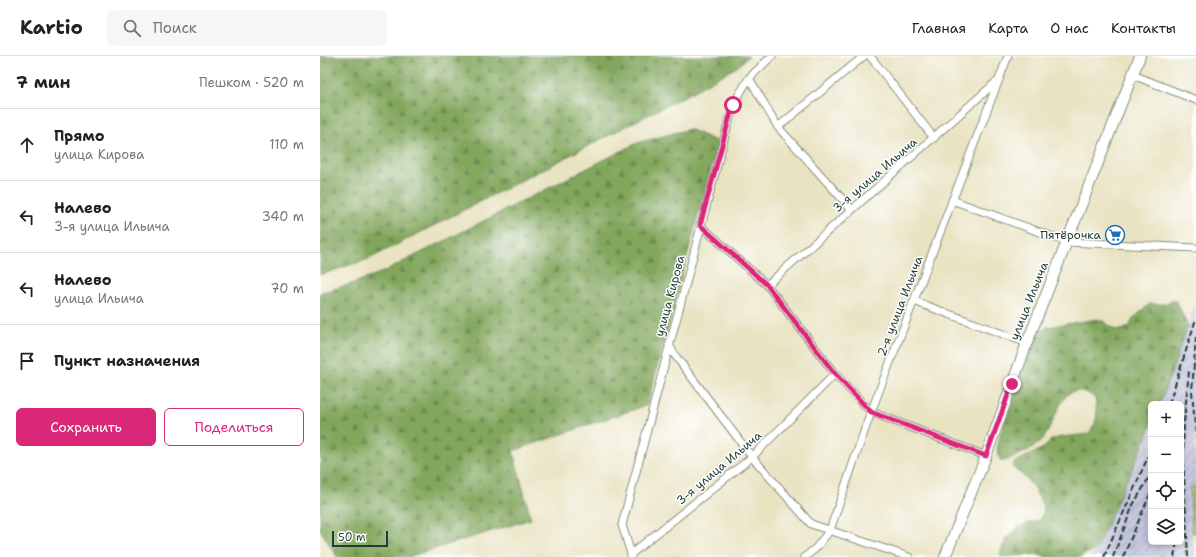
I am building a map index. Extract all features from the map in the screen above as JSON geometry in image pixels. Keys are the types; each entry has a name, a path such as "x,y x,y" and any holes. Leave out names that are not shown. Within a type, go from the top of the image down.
{"main road":[{"name":"улица Ильича","path":"945,557 986,456 1026,342 1140,56"}],"street":[{"name":"улица Кирова","path":"631,556 622,525 638,469 700,225 733,105 749,78 772,56"},
{"path":"778,127 864,56"},
{"path":"870,56 934,138"},
{"name":"2-я улица Ильича","path":"805,557 816,548 830,530 871,412 1008,56"},
{"path":"1132,75 1196,100"},
{"path":"749,78 778,127 852,210"},
{"name":"3-я улица Ильича","path":"767,285 997,82"},
{"path":"952,200 1067,242 1196,248"},
{"path":"700,225 767,285 835,374 871,412 986,456"},
{"path":"914,301 1026,342"},
{"path":"669,345 674,354 752,457 811,524 909,557"},
{"name":"3-я улица Ильича","path":"631,556 752,457 835,374"}],"shaded area":[{"path":"1196,304 1196,382 1194,390 1196,486 1190,488 1192,535 1196,557 1092,557 1148,434 1148,545 1184,545 1184,401 1161,401"}],"green space":[{"path":"320,56 749,56 737,67 681,98 369,259 320,275"},
{"path":"689,129 718,142 647,405 513,451 531,519 408,557 337,557 320,529 320,293 354,283 385,271 637,143"},
{"path":"1170,301 1176,301 1188,326 1161,401 1148,401 1148,434 1097,547 1081,557 1044,557 1036,554 1001,557 1000,554 1003,546 1010,534 1025,524 1040,520 1044,511 1032,486 1013,468 1014,463 1045,447 1051,440 1061,437 1088,434 1096,421 1095,398 1083,391 1074,391 1067,396 1061,404 1046,434 1040,442 1018,455 1004,461 1000,460 997,449 1000,435 1035,339 1047,327 1097,319 1105,322 1114,329 1121,330 1129,327 1133,319 1149,304 1165,304"},
{"path":"1195,486 1196,533 1192,533 1190,488"}],"railway":[{"path":"1170,401 1196,319"},
{"path":"1196,337 1192,391 1196,438"},
{"path":"1188,557 1183,459 1184,422 1189,371"},
{"path":"1104,557 1148,457"},
{"path":"1113,557 1133,505 1148,479"},
{"path":"1123,557 1148,499"},
{"path":"1174,557 1176,545"}],"place":[{"name":"Пятёрочка","path":"1115,235"}],"route":[{"path":"733,105 700,225 767,285 835,374 871,412 986,456 1012,384"}]}
